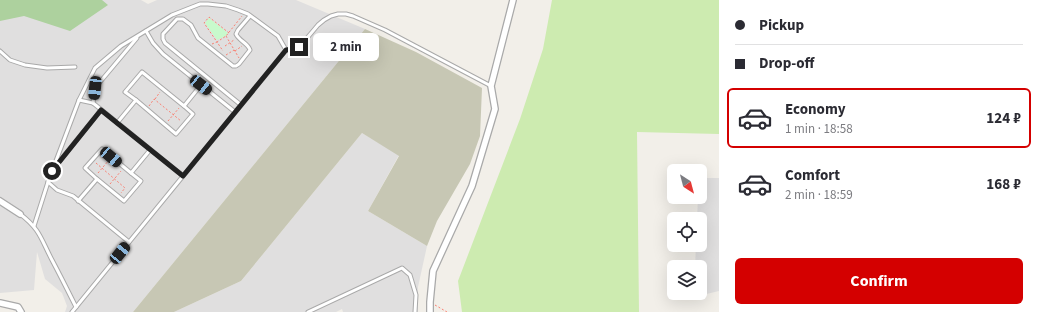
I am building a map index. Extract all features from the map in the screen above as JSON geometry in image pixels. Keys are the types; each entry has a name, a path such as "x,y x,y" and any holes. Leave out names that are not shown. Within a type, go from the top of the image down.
{"street":[{"path":"430,312 433,271 472,186 495,109 491,86 513,0"},
{"path":"0,201 20,214"},
{"path":"0,303 18,307 21,312"}],"lane":[{"path":"34,226 52,171 80,100 95,68 121,46 172,15 200,4 208,4 226,6 245,13 278,36 286,50"},
{"path":"72,312 286,50 294,49 302,44 318,25 331,16 346,14 353,16 384,30 491,86"},
{"path":"241,105 165,43 163,34 177,19 183,19 191,25 198,38 224,56 233,66 237,66 250,50 250,47 238,38 237,32 250,16"},
{"path":"146,31 163,54 235,112"},
{"path":"93,103 95,88 138,36"},
{"path":"0,51 10,60 25,65 47,68 75,67"},
{"path":"142,72 183,106 193,114 176,134 125,92 142,72"},
{"path":"183,106 201,85"},
{"path":"80,100 93,103 183,176"},
{"path":"117,123 136,100"},
{"path":"52,171 101,110"},
{"path":"102,149 131,173 141,182 124,201 85,168 102,149"},
{"path":"131,173 150,150"},
{"path":"78,201 96,178"},
{"path":"48,182 57,190 73,196 129,242"},
{"path":"20,214 34,226 41,235 76,307"},
{"path":"308,312 402,268 410,275 416,295 415,312"}],"path":[{"path":"210,47 226,36 245,13"},
{"path":"229,33 209,17 204,23 224,56 246,44"},
{"path":"226,36 241,62"},
{"path":"225,46 238,38"},
{"path":"146,109 163,89"},
{"path":"154,99 184,124"},
{"path":"165,125 183,106"},
{"path":"96,178 111,157"},
{"path":"92,160 125,188 118,196"},
{"path":"108,187 124,168"},
{"path":"430,302 447,312"}],"shaded area":[{"path":"0,0 141,0 148,4 157,0 296,0 365,29 133,312 65,312 67,306 62,293 45,279 37,252 34,290 0,293"},
{"path":"365,29 416,52 482,88 480,136 470,164 437,221 427,246 368,211 399,156 362,133 241,281 174,312 133,312"},
{"path":"362,133 399,155 368,211 427,246 418,287 418,312 343,312 342,309 336,312 174,312 241,281"},
{"path":"707,178 719,178 719,291 707,294 707,260 695,260 696,252 707,252 707,212 697,212 698,204 707,204"}],"green space":[{"path":"0,0 102,0 108,5 70,31 24,16 0,21"},
{"path":"552,0 719,0 719,134 637,132 639,312 462,312 458,281 520,119 543,49"},
{"path":"209,18 228,33 226,36 217,40 205,23"}],"route":[{"path":"52,171 101,110 183,176 286,50 299,47"}]}
